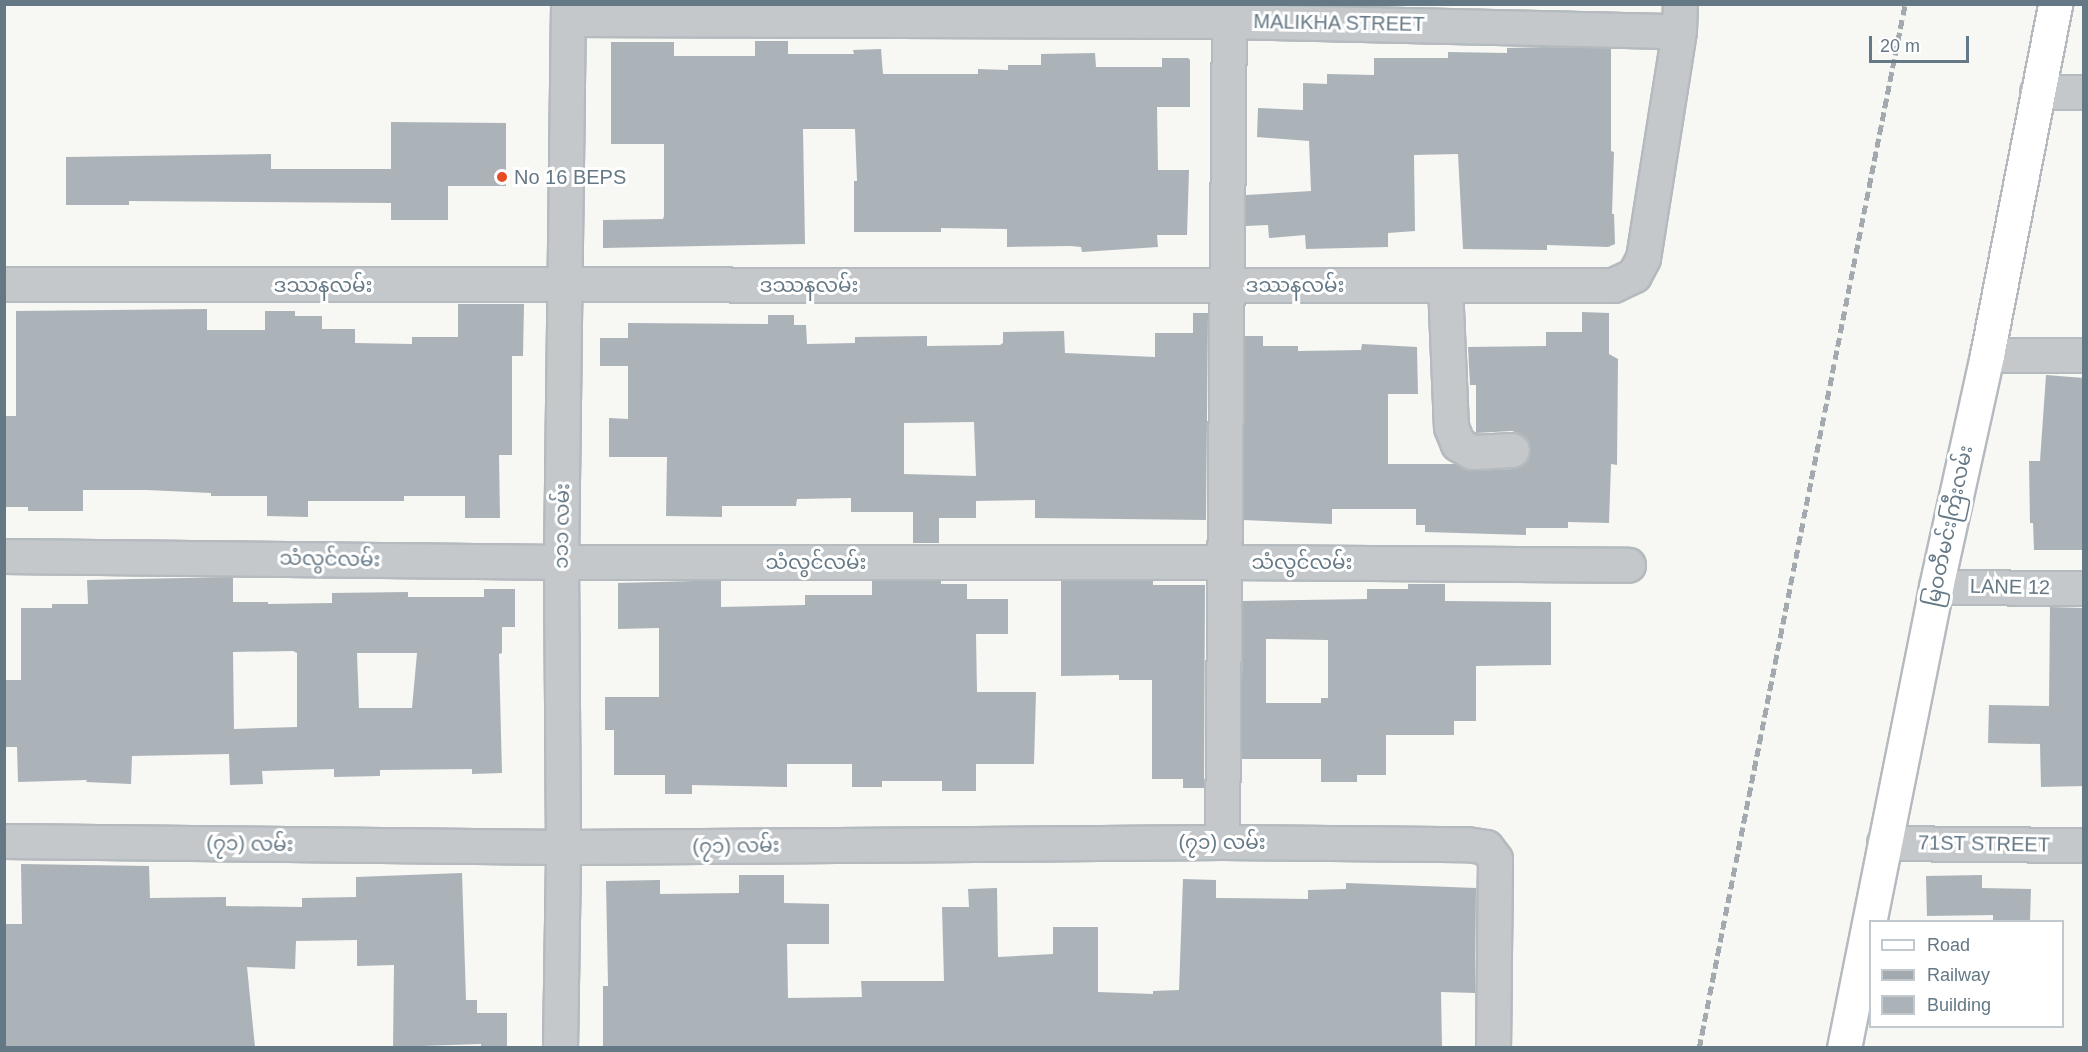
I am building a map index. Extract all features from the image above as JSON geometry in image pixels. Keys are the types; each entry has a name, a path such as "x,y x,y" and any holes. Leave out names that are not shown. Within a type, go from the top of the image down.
{"main road":[{"name":"မြဝတီမင်းကြီးလမ်း","path":"1844,1047 1936,587 1987,355 2055,4"}],"street":[{"name":"MALIKHA STREET","path":"568,12 1228,13 1679,18"},
{"name":"၁၁၁ လမ်း","path":"560,1047 563,848 561,562 568,12"},
{"path":"1222,842 1228,13"},
{"name":"ဒဿနလမ်း","path":"4,284 1613,285 1634,275 1643,258 1679,18"},
{"path":"2037,92 2084,92"},
{"path":"1445,285 1451,427 1458,444 1472,452 1512,450"},
{"path":"1987,355 2084,355"},
{"name":"သံလွင်လမ်း","path":"4,555 561,562 1225,562 1628,565"},
{"name":"LANE 12","path":"1936,587 2084,588"},
{"name":"(၇၁) လမ်း","path":"4,841 563,848 1222,842 1467,844 1486,848 1495,859 1493,1047"},
{"name":"71ST STREET","path":"1884,843 2084,845"}],"building":[{"path":"755,41 788,41 788,54 854,54 853,50 881,49 883,74 978,74 978,69 1008,70 1008,65 1041,65 1041,54 1095,53 1096,67 1162,67 1162,58 1188,58 1190,60 1190,107 1157,107 1158,170 1189,170 1187,235 1157,235 1158,247 1082,252 1081,247 1071,246 1007,247 1007,229 941,228 941,232 854,232 854,181 857,181 855,129 803,129 805,244 603,248 603,220 663,219 664,216 664,144 611,144 611,42 674,42 674,56 755,56"},
{"path":"1507,48 1611,48 1611,151 1614,152 1612,214 1614,214 1615,244 1608,247 1547,245 1547,250 1463,249 1458,154 1414,155 1415,231 1388,233 1388,247 1306,249 1305,235 1269,238 1268,225 1246,226 1246,195 1311,191 1309,141 1257,137 1258,108 1303,110 1303,83 1327,84 1327,74 1374,75 1374,58 1448,58 1448,52 1507,53"},
{"path":"391,122 506,123 506,186 448,186 448,220 391,220 391,203 129,201 129,205 66,205 66,157 271,154 271,169 391,169"},
{"path":"458,304 524,304 523,356 512,356 512,455 499,455 500,518 465,518 465,496 404,496 404,501 308,501 308,517 267,516 267,496 211,496 211,493 147,490 83,490 83,511 28,511 28,507 4,507 4,416 16,416 16,311 207,309 207,330 265,330 265,311 295,311 295,316 322,316 322,329 355,329 355,343 412,344 412,337 458,337"},
{"path":"1582,312 1609,313 1609,354 1618,359 1617,465 1611,464 1609,523 1568,522 1568,528 1526,528 1526,535 1425,532 1425,525 1416,525 1416,509 1332,509 1332,524 1243,520 1245,336 1263,336 1263,346 1298,346 1298,351 1361,350 1362,344 1417,347 1418,394 1388,394 1388,464 1455,464 1473,471 1513,469 1522,466 1528,459 1531,450 1528,440 1512,431 1476,433 1476,385 1470,385 1468,347 1546,346 1546,332 1582,332"},
{"path":"1193,313 1208,313 1206,520 1035,518 1035,500 976,501 976,518 939,518 939,543 913,543 913,512 851,512 851,498 797,499 796,506 722,506 722,517 666,516 667,457 609,457 609,418 628,419 628,366 600,366 600,338 628,338 628,323 768,324 768,315 794,315 794,325 806,325 807,344 855,343 855,337 927,336 927,346 1000,345 1003,343 1003,332 1064,331 1065,353 1155,357 1155,333 1193,333","holes":["974,422 976,476 904,474 904,423"]},
{"path":"2046,375 2084,378 2084,550 2034,550 2033,523 2030,523 2029,461 2040,461"},
{"path":"233,577 233,602 268,602 268,604 332,603 332,593 408,592 408,597 484,597 484,589 515,589 515,627 502,627 502,653 499,654 502,773 472,774 472,769 380,770 380,776 334,777 334,769 262,771 263,784 230,785 229,754 132,756 131,784 86,782 87,780 18,782 17,747 4,747 4,680 21,680 21,608 52,608 52,604 88,604 87,580","holes":["293,651 297,653 297,727 234,729 233,652","357,653 417,653 412,708 359,708"]},
{"path":"721,581 721,607 805,605 805,595 872,595 872,581 941,581 941,584 967,584 967,599 1008,599 1008,634 976,634 977,692 1036,692 1034,764 976,764 976,791 942,791 942,781 882,781 882,787 852,787 852,764 787,764 787,787 692,785 692,794 665,794 665,775 614,775 614,730 605,730 605,697 659,697 659,628 618,629 618,583"},
{"path":"1061,581 1153,581 1153,585 1205,585 1204,788 1183,788 1183,779 1152,779 1152,680 1119,680 1119,675 1061,676"},
{"path":"1408,584 1445,584 1445,601 1551,602 1551,665 1476,666 1476,721 1454,721 1454,735 1386,735 1386,775 1357,775 1357,782 1321,782 1321,759 1241,759 1243,601 1367,599 1367,589 1408,589","holes":["1266,639 1328,640 1328,698 1321,698 1321,703 1266,703"]},
{"path":"2050,607 2084,608 2084,786 2041,787 2040,744 1988,743 1989,705 2049,706"},
{"path":"21,864 149,866 150,898 226,897 226,906 302,907 302,898 356,897 356,877 462,873 466,1000 477,1000 477,1013 507,1013 507,1047 481,1047 481,1044 393,1047 394,965 357,966 357,940 296,941 295,969 247,967 255,1047 4,1047 4,924 22,924"},
{"path":"739,875 784,875 784,903 829,904 829,944 787,944 788,998 862,997 861,981 944,981 942,907 969,907 968,889 997,888 998,957 1053,954 1053,927 1098,927 1098,992 1153,994 1153,991 1179,990 1183,879 1216,880 1216,898 1308,899 1308,890 1346,889 1346,883 1476,888 1475,993 1441,992 1442,1047 603,1047 603,986 608,986 606,881 660,880 660,894 739,893"},
{"path":"1982,875 1982,888 2031,889 2030,920 1993,920 1993,915 1927,916 1926,876"}],"railway":[{"path":"1699,1048 1905,4"}],"place":[{"name":"No 16 BEPS","path":"502,177"}]}
